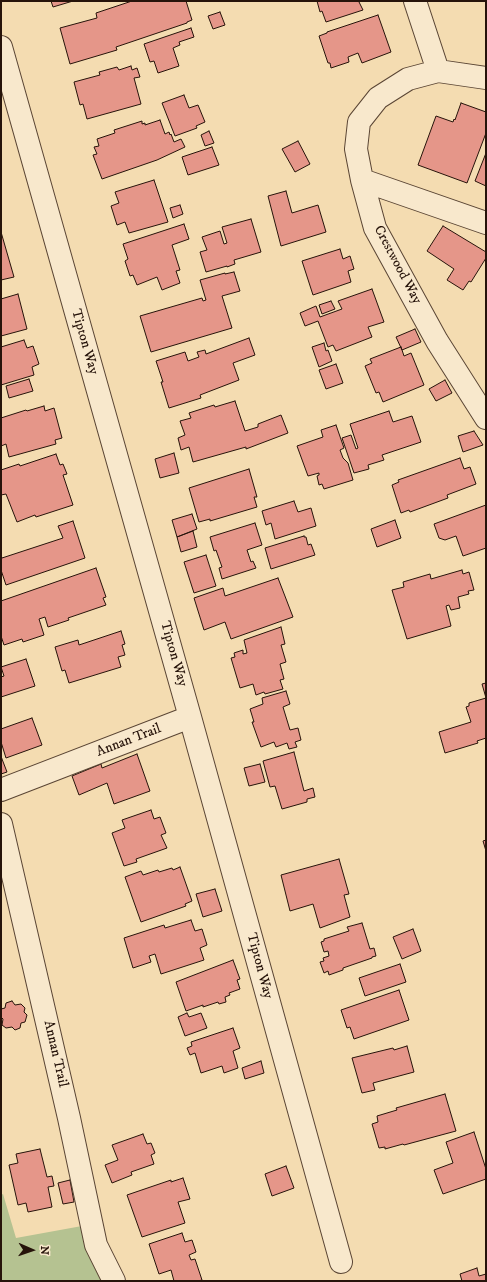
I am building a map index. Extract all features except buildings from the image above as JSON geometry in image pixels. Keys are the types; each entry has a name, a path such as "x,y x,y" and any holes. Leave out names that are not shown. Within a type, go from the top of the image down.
{"street":[{"path":"415,1 438,71 486,78"},
{"name":"Tipton Way","path":"1,46 190,717 341,1262"},
{"name":"Crestwood Way","path":"438,71 408,79 378,98 360,122 356,150 362,180 375,228 438,342 486,418"},
{"path":"362,180 486,223"},
{"name":"Annan Trail","path":"1,790 190,717"},
{"name":"Annan Trail","path":"1,824 69,1118 96,1245 114,1281"}],"green space":[{"path":"3,1194 16,1238 82,1226 105,1281 1,1281 1,1195"}]}
